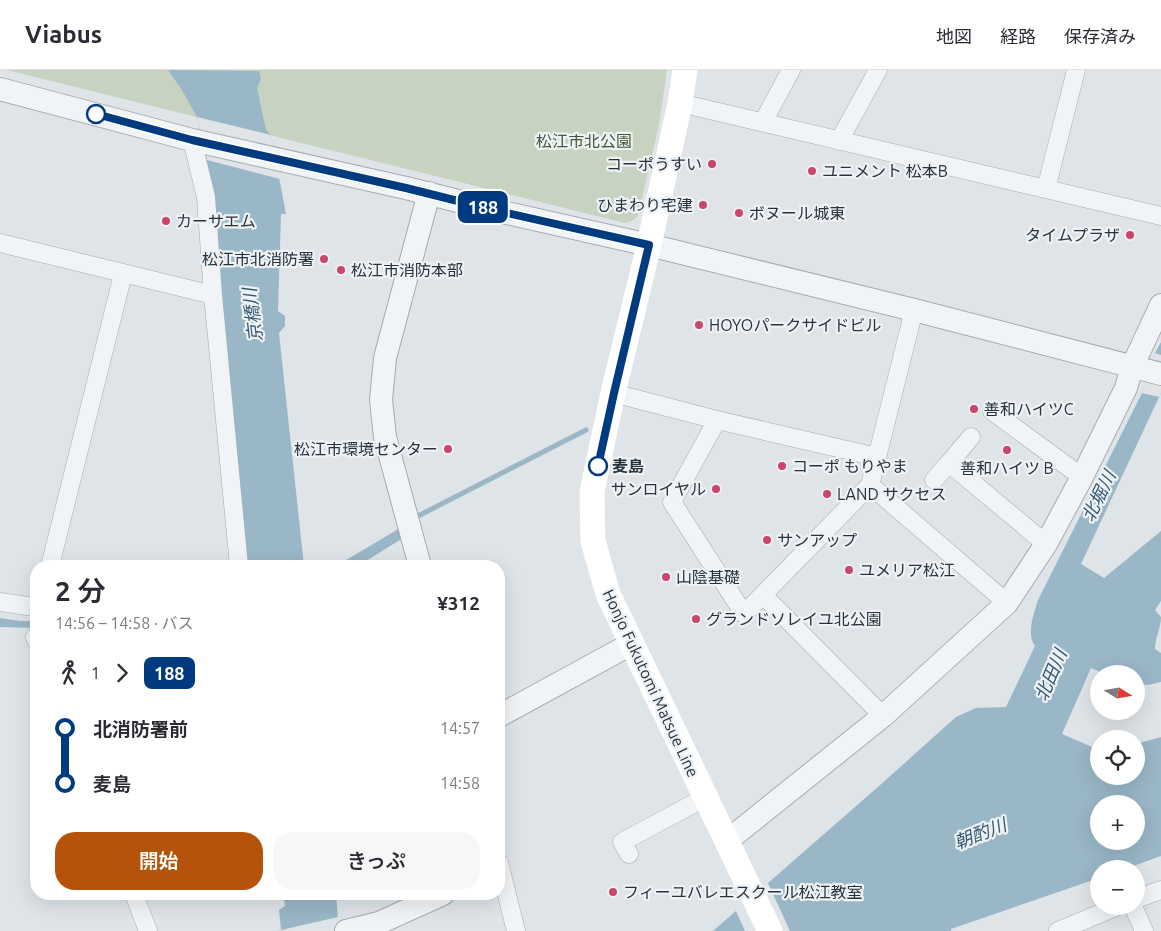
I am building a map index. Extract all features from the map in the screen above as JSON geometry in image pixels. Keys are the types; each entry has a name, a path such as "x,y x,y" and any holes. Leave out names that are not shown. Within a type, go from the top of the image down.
{"main road":[{"name":"Honjo Fukutomi Matsue Line","path":"685,70 680,103 649,245 592,492 593,541 608,594 770,931"}],"street":[{"path":"763,122 791,70"},
{"path":"840,141 878,70"},
{"path":"1046,190 1076,70"},
{"path":"0,89 192,140 649,245 914,310 1146,370"},
{"path":"680,103 1161,216"},
{"path":"192,140 206,197 213,295 238,560"},
{"path":"418,560 385,437 381,400 385,358 429,193"},
{"path":"0,243 213,295"},
{"path":"52,560 123,274"},
{"path":"727,841 883,716 1007,603 1046,544 1126,388 1146,370 1161,305"},
{"path":"716,420 672,502 744,614 870,485 914,310"},
{"path":"614,393 716,420 877,457"},
{"path":"992,411 1082,477"},
{"path":"934,480 971,437"},
{"path":"949,463 1046,544"},
{"path":"870,485 1007,603"},
{"path":"764,595 883,716"},
{"path":"0,602 30,606"},
{"path":"505,713 631,644"},
{"path":"629,854 622,842 706,797"},
{"path":"505,887 516,931"},
{"path":"1145,896 1161,890"},
{"path":"136,900 148,931"},
{"path":"346,931 379,923 430,900"},
{"path":"1058,931 1096,915"},
{"path":"1137,915 1144,931"}],"green space":[{"name":"松江市北公園","path":"7,70 667,70 659,125 638,216 632,221 625,223"}],"water":[{"name":"京橋川","path":"168,70 259,71 261,79 257,88 266,130 271,135 286,214 281,214 278,311 285,316 285,326 279,333 303,560 244,560 225,350 214,194 197,117"},
{"path":"1161,342 1161,393 1081,564 1104,578 1161,531 1161,601 1155,610 1161,617 1155,649 1161,653 1161,682 1145,685 1145,665 1090,665 1090,670 1062,734 1090,746 1090,785 1145,785 1145,741 1161,737 1161,856 1145,862 1145,860 1090,860 1090,881 951,929 951,931 713,931 956,717 976,708 1006,707 1035,646 1032,641 1031,630 1038,600 1142,393 1155,353"},
{"path":"400,528 403,538 368,560 346,560"},
{"path":"0,618 30,621 30,628 0,627"},
{"path":"284,900 336,900 339,931 277,931 281,930 279,910 285,906"}],"pier":[{"path":"197,117 271,135 280,179 207,160"},
{"path":"1155,353 1161,355 1161,393 1159,397 1142,393"},
{"path":"767,881 790,931 745,931 735,909"},
{"path":"338,917 339,931 277,931"}],"waterway":[{"path":"418,516 586,430"}],"bus line":[{"name":"188","path":"96,114 192,140 649,245 598,466"}],"place":[{"name":"コーポうすい","path":"712,164"},
{"name":"ユニメント 松本B","path":"812,171"},
{"name":"ひまわり宅建","path":"703,205"},
{"name":"ボヌール城東","path":"739,213"},
{"name":"カーサエム","path":"166,221"},
{"name":"タイムプラザ","path":"1130,235"},
{"name":"松江市北消防署","path":"324,259"},
{"name":"松江市消防本部","path":"341,270"},
{"name":"HOYOパークサイドビル","path":"699,325"},
{"name":"善和ハイツC","path":"974,409"},
{"name":"松江市環境センター","path":"448,449"},
{"name":"善和ハイツ B","path":"1007,450"},
{"name":"麦島","path":"598,466"},
{"name":"コーポ もりやま","path":"782,466"},
{"name":"サンロイヤル","path":"716,489"},
{"name":"LAND サクセス","path":"827,494"},
{"name":"サンアップ","path":"767,540"},
{"name":"ユメリア松江","path":"849,570"},
{"name":"山陰基礎","path":"666,577"},
{"name":"グランドソレイユ北公園","path":"696,619"},
{"name":"フィーユバレエスクール松江教室","path":"613,892"}],"water label":[{"name":"北堀川","path":"1098,496"},
{"name":"北田川","path":"1050,675"},
{"name":"朝酌川","path":"980,833"}]}
